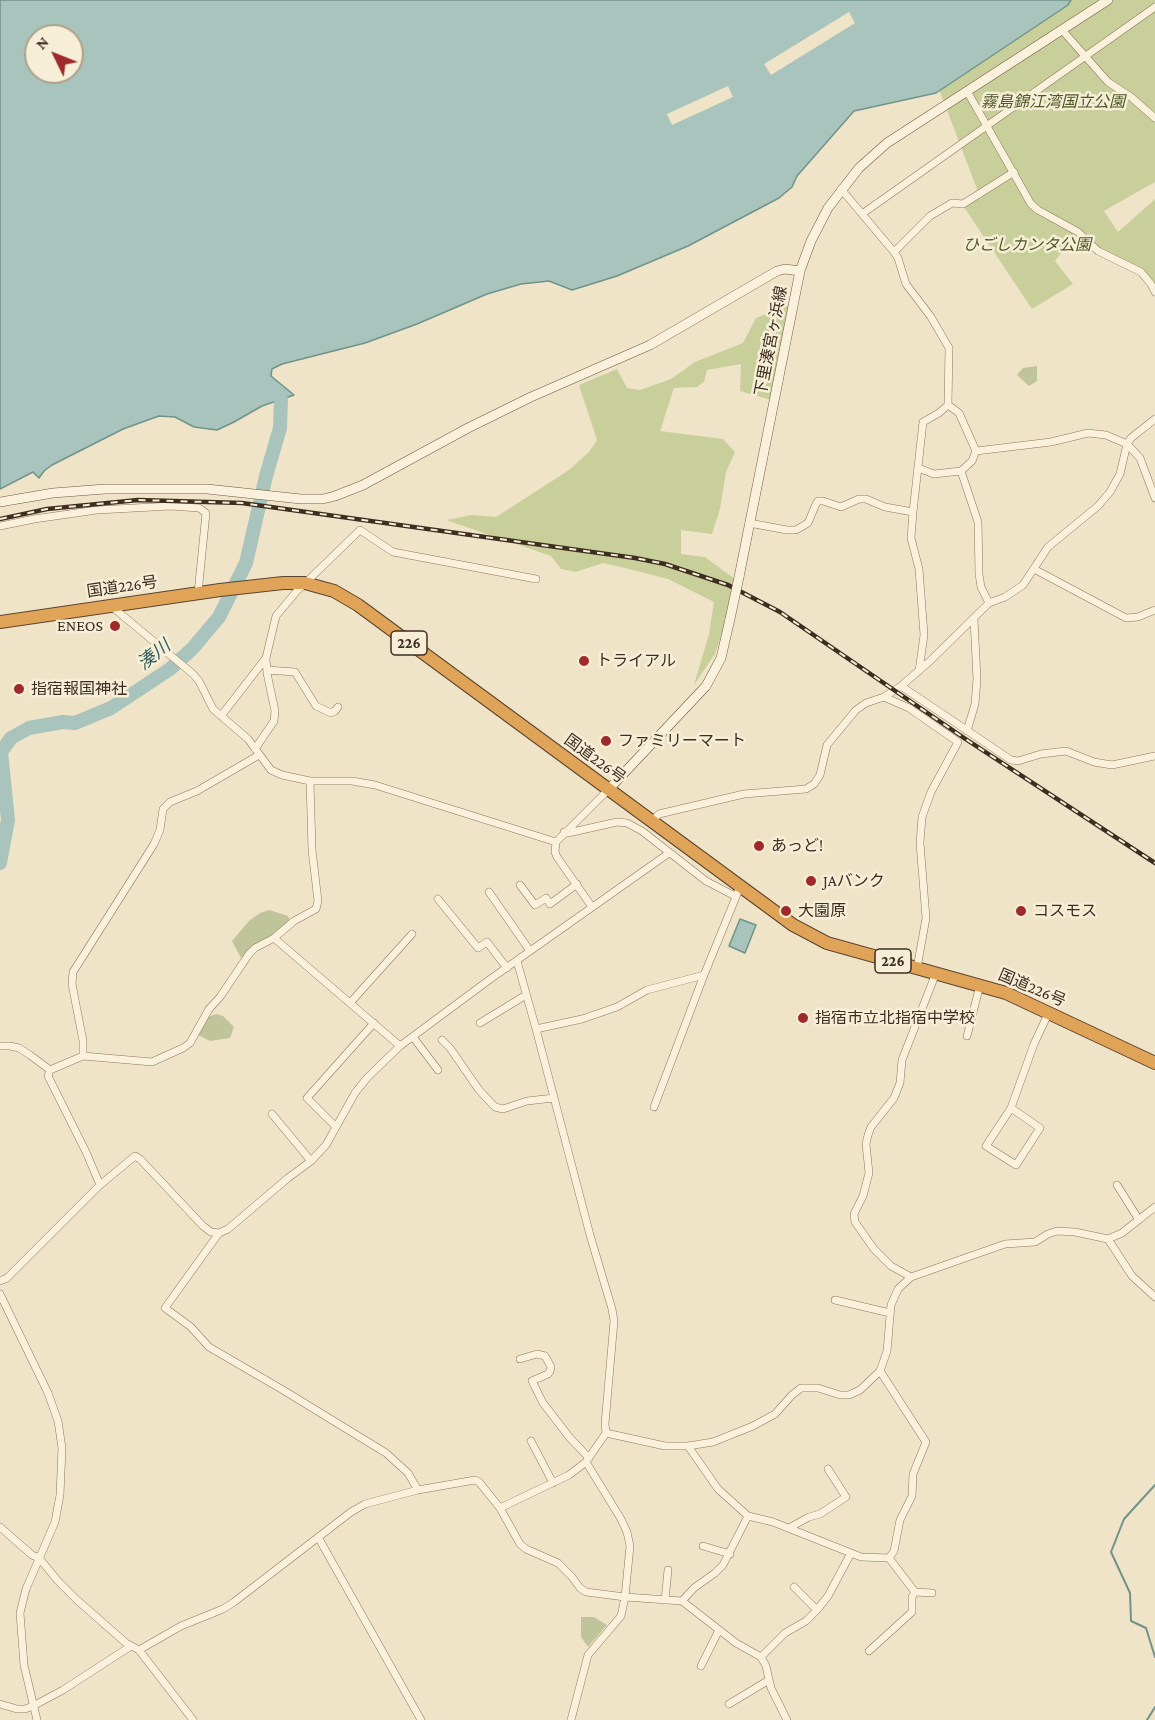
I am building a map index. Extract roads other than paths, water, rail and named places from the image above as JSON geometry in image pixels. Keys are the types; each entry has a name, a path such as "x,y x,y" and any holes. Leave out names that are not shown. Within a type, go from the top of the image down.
{"highway":[{"name":"国道226号","path":"0,622 110,605 283,583 305,583 334,591 358,605 652,821 738,892 793,925 827,943 1006,993 1155,1063"}],"main road":[{"name":"下里湊宮ヶ浜線","path":"609,789 706,686 721,658 800,271 814,235 828,208 841,189 880,148 1108,0"},
{"path":"0,502 53,493 105,489 178,488 323,499 350,492 521,402 650,345 777,271 785,269 800,271"}],"street":[{"path":"862,214 1155,7"},
{"path":"1062,30 1108,82 1131,97 1155,118"},
{"path":"968,91 1014,172 1026,198 1038,210 1078,232 1098,251 1141,272 1155,292"},
{"path":"894,252 930,216 952,203 963,204 1014,172"},
{"path":"841,189 894,252 906,284 932,317 949,348 948,405 923,422 913,512 911,538 920,569 924,635 919,671"},
{"path":"918,468 934,474 961,471 972,461 976,451 959,413 948,405"},
{"path":"652,821 659,814 744,794 806,789 814,784 819,775 827,745 861,706 884,697 901,686 989,603 1015,592 1048,547 1098,506 1110,492 1120,474 1127,444 1155,419"},
{"path":"976,451 1051,442 1096,433 1114,437 1127,444 1140,458 1155,498"},
{"path":"961,471 978,522 979,574 981,587 989,603"},
{"path":"749,523 796,530 808,523 818,501 841,507 860,499 866,499 885,507 913,512"},
{"path":"0,526 97,510 171,506 198,508 206,513 198,593"},
{"path":"83,1056 83,1041 72,984 73,972 154,844 160,830 163,809 170,802 197,791 257,752 274,721 275,711 266,658 276,616 305,583 360,530 393,552 536,579"},
{"path":"1034,569 1126,618 1138,617 1155,610"},
{"path":"110,605 193,674 213,709 257,752 271,770 282,775 310,781 352,781 375,785 556,842"},
{"path":"967,731 975,704 977,679 974,619"},
{"path":"221,716 266,658"},
{"path":"267,670 295,672 316,706 331,713 338,707"},
{"path":"901,686 1011,760 1018,761 1041,754 1066,751 1094,762 1112,765 1155,756"},
{"path":"884,697 909,708 958,742 931,792 922,817 920,843 926,918 916,968"},
{"path":"100,1185 48,1076 50,1070 83,1056 152,1062 183,1048 190,1043 208,1009 220,997 249,954 255,948 274,938 294,921 316,909 318,901 312,850 310,781"},
{"path":"592,907 557,857 556,842 609,789"},
{"path":"564,832 617,822 627,823 642,831 705,881 738,892 654,1107"},
{"path":"418,1490 408,1473 370,1441 208,1347 190,1327 165,1308 219,1233 228,1229 311,1161 326,1144 335,1126 367,1078 400,1046 669,853"},
{"path":"520,885 535,905 546,898 550,904 577,884"},
{"path":"489,892 530,951"},
{"path":"438,899 478,948 488,942 507,968"},
{"path":"350,1003 412,934"},
{"path":"274,938 400,1046"},
{"path":"500,1508 569,1475 587,1460 606,1432 614,1321 517,961"},
{"path":"911,1276 891,1266 874,1249 855,1222 854,1214 866,1187 869,1173 866,1144 868,1135 871,1127 894,1098 900,1083 902,1060 936,973"},
{"path":"536,1029 582,1019 617,1006 647,990 704,975"},
{"path":"967,1036 980,984"},
{"path":"480,1023 526,996"},
{"path":"1011,1108 1041,1128 1016,1165 987,1146 1011,1108 1029,1055 1049,1012"},
{"path":"335,1126 307,1098 374,1023"},
{"path":"413,1037 438,1070"},
{"path":"442,1040 479,1090 495,1107 503,1109 527,1101 554,1098"},
{"path":"0,1046 19,1048 50,1070"},
{"path":"272,1114 311,1161"},
{"path":"0,1281 14,1271 100,1185 135,1156 203,1226 211,1232 219,1233"},
{"path":"1117,1185 1138,1220"},
{"path":"606,1432 665,1446 688,1446 713,1442 753,1426 775,1414 801,1388 818,1388 840,1395 849,1395 860,1390 880,1371 887,1352 891,1305 898,1289 911,1276 1005,1244 1035,1242 1057,1231 1075,1232 1108,1239 1122,1233 1155,1207"},
{"path":"1108,1239 1132,1276 1155,1297"},
{"path":"0,1294 48,1393 60,1434 61,1469 55,1522 26,1589 20,1613 24,1665 37,1720"},
{"path":"835,1300 890,1312"},
{"path":"520,1359 537,1354 545,1356 551,1367 550,1371 532,1381 543,1402 587,1460 627,1532 630,1546 621,1616 588,1654 571,1720"},
{"path":"880,1371 926,1442 913,1474 912,1497 900,1520 894,1551 889,1558"},
{"path":"531,1441 553,1484"},
{"path":"688,1446 718,1489 748,1516 789,1528 861,1557 889,1558"},
{"path":"789,1528 820,1514 846,1497 828,1469"},
{"path":"139,1650 181,1626 229,1605 365,1504 418,1490 476,1480 500,1508 516,1539 526,1549 558,1563 586,1592 625,1598 682,1601 742,1647 761,1657 766,1666 771,1688 787,1720"},
{"path":"682,1601 694,1588 715,1573 730,1554 748,1516"},
{"path":"0,1527 32,1555 39,1558 64,1587 139,1650 193,1720"},
{"path":"318,1537 421,1720"},
{"path":"703,1545 730,1554"},
{"path":"761,1657 785,1633 806,1621 817,1610 828,1596 851,1553"},
{"path":"889,1558 915,1592 932,1593"},
{"path":"665,1600 668,1570"},
{"path":"794,1587 817,1610"},
{"path":"869,1651 912,1612 912,1597 915,1592"},
{"path":"701,1666 719,1630"},
{"path":"0,1704 17,1710 33,1706 63,1690 132,1646"},
{"path":"729,1704 769,1680"}],"water":[{"path":"0,0 1071,0 1068,5 936,93 854,111 797,176 792,187 779,198 688,246 617,276 572,290 549,281 521,284 487,294 365,343 282,364 272,369 271,376 294,395 262,406 217,430 194,427 175,417 159,416 123,429 52,465 39,478 33,472 0,489"},
{"path":"740,919 756,925 745,953 729,946"}],"waterway":[{"name":"湊川","path":"0,863 8,820 1,752 11,738 29,728 63,722 75,723 111,708 170,669 192,649 219,617 246,563 266,476 280,428 281,399"},
{"path":"1155,1485 1124,1519 1111,1552 1130,1593 1131,1621 1146,1628 1155,1657"},
{"path":"1147,1720 1155,1707"}],"railway":[{"path":"0,519 47,509 138,500 242,503 665,564 728,585 780,612 964,738 1155,863"}],"place":[{"name":"ENEOS","path":"115,626"},
{"name":"トライアル","path":"584,661"},
{"name":"指宿報国神社","path":"19,689"},
{"name":"ファミリーマート","path":"606,741"},
{"name":"あっど!","path":"759,846"},
{"name":"JAバンク","path":"811,881"},
{"name":"大園原","path":"786,911"},
{"name":"コスモス","path":"1021,911"},
{"name":"指宿市立北指宿中学校","path":"803,1018"}],"park label":[{"name":"霧島錦江湾国立公園","path":"1053,102"},
{"name":"ひごしカンタ公園","path":"1027,245"}]}
